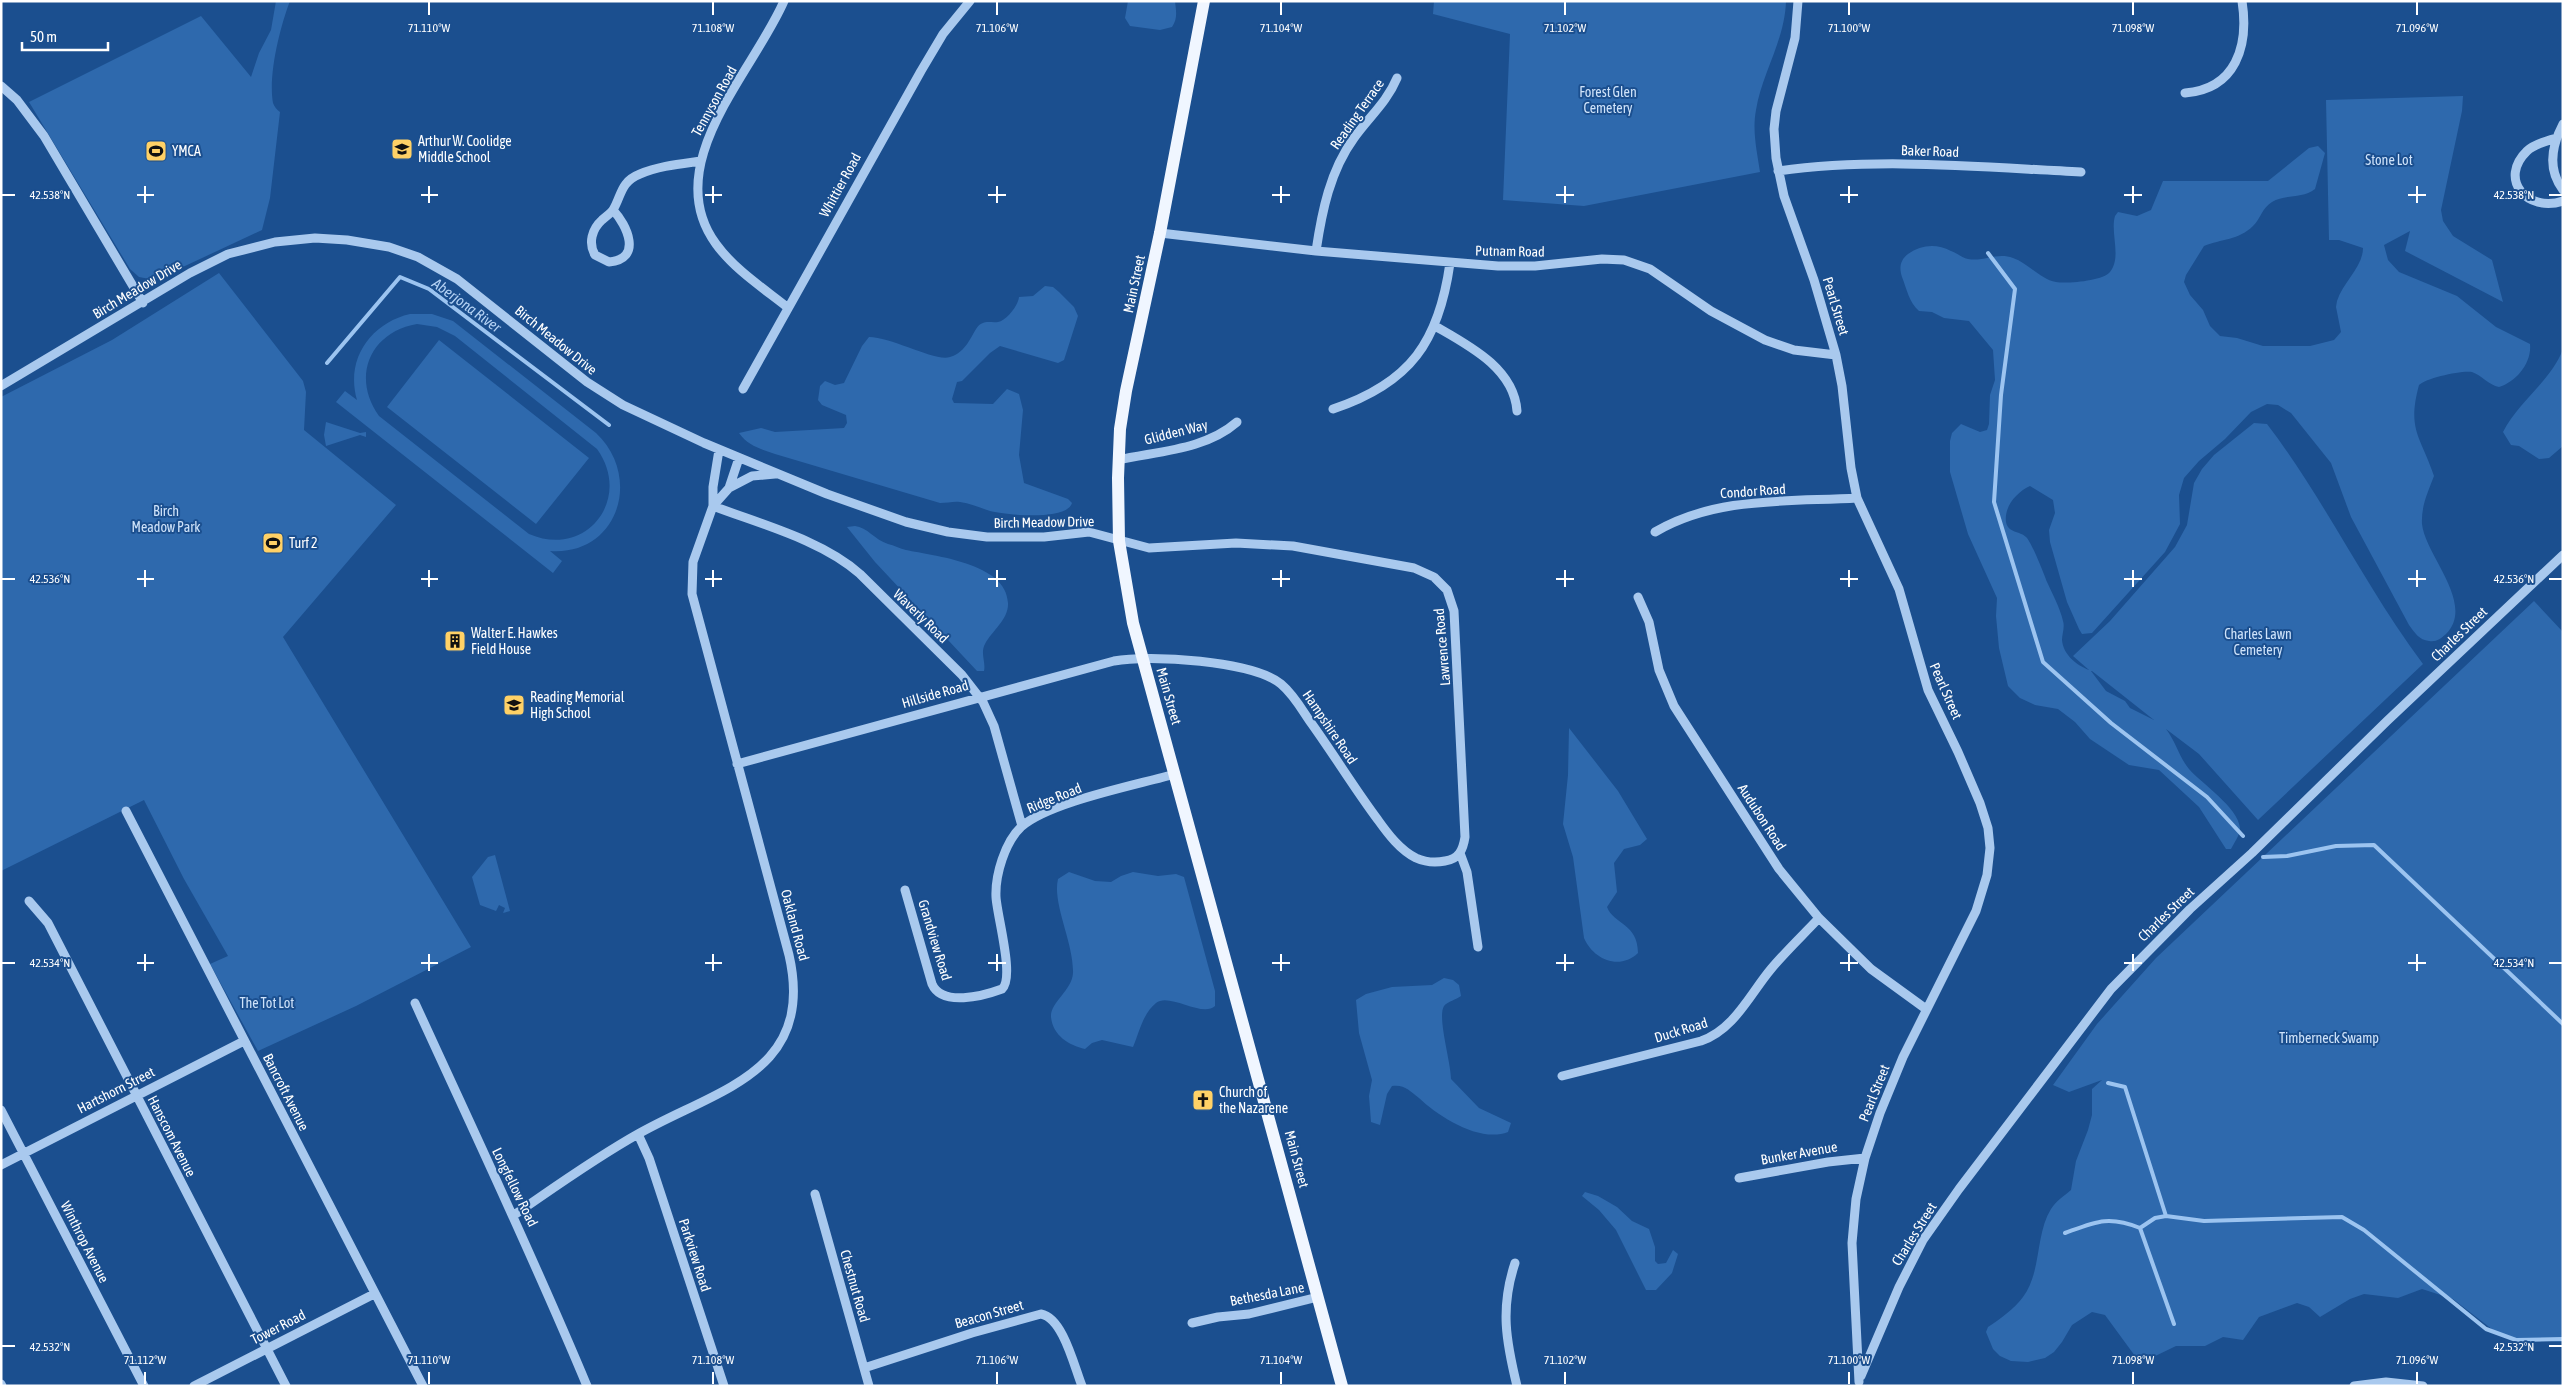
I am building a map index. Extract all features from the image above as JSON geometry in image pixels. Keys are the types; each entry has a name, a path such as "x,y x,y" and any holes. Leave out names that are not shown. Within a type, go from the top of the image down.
{"main road":[{"name":"Main Street","path":"1204,1 1160,233 1126,391 1118,460 1120,541 1128,601 1342,1386"}],"street":[{"name":"Tennyson Road","path":"784,1 768,36 713,126 700,161 700,205 704,223 712,238 733,262 787,307"},
{"name":"Whittier Road","path":"743,389 787,307 926,63 943,34 970,1"},
{"name":"Pearl Street","path":"1798,1 1797,28 1779,96 1774,129 1778,171 1836,355 1842,386 1851,468 1858,498 1899,590 1923,677 1973,786 1984,814 1989,838 1988,868 1978,905 1926,1009 1888,1094 1865,1158 1856,1199 1852,1243 1859,1384"},
{"path":"2185,93 2205,90 2217,85 2233,66 2240,50 2244,33 2242,1"},
{"name":"Reading Terrace","path":"1316,251 1325,200 1339,165 1353,139 1388,98 1397,78"},
{"path":"1,86 17,100 44,136 143,303"},
{"path":"2563,124 2556,138 2552,158 2555,173 2563,190"},
{"path":"2556,138 2527,150 2519,162 2516,177 2519,191 2528,200 2550,204 2563,201"},
{"path":"613,210 627,230 629,244 627,252 621,258 609,262 595,255 591,243 597,225 613,210 619,193 632,178 666,166 700,161"},
{"name":"Baker Road","path":"1778,171 1815,167 1914,163 2080,172"},
{"name":"Putnam Road","path":"1160,233 1316,251 1450,263 1516,266 1602,259 1633,262 1650,268 1711,311 1765,340 1794,350 1836,355"},
{"name":"Birch Meadow Drive","path":"1,386 216,259 253,246 287,240 315,238 347,240 389,247 418,257 457,280 600,391 656,421 719,450 880,514 948,532 1008,538 1044,538 1089,532 1120,541"},
{"path":"1333,409 1358,400 1392,379 1420,351 1435,326 1445,295 1450,263"},
{"path":"1435,326 1475,350 1492,364 1510,384 1517,411"},
{"name":"Glidden Way","path":"1118,460 1203,441 1222,433 1237,422"},
{"name":"Oakland Road","path":"514,1215 638,1134 739,1083 754,1072 780,1042 791,1015 795,994 792,969 696,614 691,587 695,554 713,506 713,480 719,450"},
{"name":"Oakland Road","path":"729,488 739,458"},
{"name":"Oakland Road","path":"713,506 729,488 752,476 778,474"},
{"name":"Condor Road","path":"1655,532 1685,516 1714,507 1858,498"},
{"name":"Waverly Road","path":"713,506 815,546 846,563 962,675 980,696 994,726 1022,826"},
{"name":"Lawrence Road","path":"1120,541 1149,548 1236,543 1293,546 1414,568 1440,581 1452,601 1457,644 1465,832 1460,853 1467,872 1478,947"},
{"name":"Charles Street","path":"1859,1384 1899,1287 1923,1240 1977,1165 2111,989 2190,909 2563,555"},
{"name":"Audubon Road","path":"1638,597 1650,628 1659,670 1674,706 1779,869 1819,918 1871,969 1926,1009"},
{"name":"Hillside Road","path":"737,764 1114,660 1143,658"},
{"name":"Hampshire Road","path":"1143,658 1221,665 1253,671 1273,679 1293,697 1359,795 1396,842 1415,858 1429,862 1449,861 1460,853"},
{"name":"Ridge Road","path":"942,995 954,998 1002,989 1008,978 996,904 996,886 1007,850 1022,826 1036,817 1068,805 1175,774"},
{"name":"Bancroft Avenue","path":"126,811 423,1386"},
{"name":"Grandview Road","path":"905,890 932,984 942,995"},
{"name":"Hanscom Avenue","path":"29,901 48,923 286,1386"},
{"name":"Duck Road","path":"1562,1076 1701,1041 1715,1035 1729,1024 1771,969 1819,918"},
{"name":"Longfellow Road","path":"415,1003 492,1172 514,1215 587,1386"},
{"name":"Hartshorn Street","path":"1,1165 244,1041"},
{"name":"Winthrop Avenue","path":"1,1110 144,1386"},
{"name":"Parkview Road","path":"638,1134 649,1158 724,1386"},
{"name":"Bunker Avenue","path":"1739,1178 1828,1162 1865,1158"},
{"name":"Chestnut Road","path":"815,1194 869,1386"},
{"path":"1516,1263 1507,1292 1505,1309 1506,1333 1517,1386"},
{"name":"Tower Road","path":"194,1386 374,1294"},
{"name":"Bethesda Lane","path":"1192,1323 1218,1316 1249,1314 1318,1297"},
{"name":"Beacon Street","path":"864,1368 972,1333 1041,1314 1049,1316 1058,1325 1082,1386"},
{"path":"2354,1386 2397,1382 2423,1386"}],"green space":[{"path":"276,1 290,1 279,37 272,79 273,103 280,112 270,198 262,230 155,280 139,277 130,269 29,102 201,16 251,77 259,53 271,30"},
{"path":"1128,1 1175,1 1176,14 1174,24 1172,27 1160,30 1130,26 1125,18"},
{"name":"Forest Glen Cemetery","path":"1434,1 1786,1 1782,29 1763,83 1756,110 1756,149 1760,172 1584,206 1503,200 1510,34 1433,14"},
{"path":"2463,96 2462,111 2441,210 2443,221 2453,236 2492,260 2503,302 2405,251 2410,231 2384,245 2388,260 2399,272 2457,296 2496,327 2530,344 2526,365 2522,371 2511,381 2499,387 2472,372 2453,373 2436,377 2419,385 2414,412 2415,423 2434,476 2424,505 2422,524 2431,550 2452,594 2455,609 2454,622 2446,634 2436,641 2426,640 2418,636 2409,625 2351,517 2331,463 2291,413 2278,405 2267,404 2251,412 2225,439 2199,461 2184,478 2179,495 2180,524 2165,552 2092,633 2082,634 2067,602 2050,542 2049,530 2055,513 2053,500 2030,486 2012,500 2006,516 2007,526 2026,537 2037,558 2062,616 2064,626 2062,640 2065,650 2075,662 2089,670 2073,656 2110,621 2175,547 2187,525 2194,483 2202,469 2214,455 2254,423 2267,424 2308,483 2402,635 2423,664 2258,820 2199,754 2166,729 2189,769 2226,804 2238,820 2240,831 2238,836 2231,849 2226,849 2199,807 2159,770 2129,765 2090,739 2075,722 2058,709 2035,705 2020,698 2008,686 1999,648 1996,616 1997,598 1968,534 1950,472 1950,441 1952,433 1961,424 1980,432 1987,430 1990,395 1995,380 1993,350 1969,321 1944,318 1932,312 1919,311 1909,296 1900,267 1903,259 1908,254 1923,247 1934,246 1945,248 1964,258 1974,260 2007,256 2024,263 2045,278 2056,282 2068,283 2100,278 2110,272 2115,259 2115,216 2118,212 2137,216 2151,210 2163,181 2268,181 2309,148 2318,146 2325,153 2315,189 2305,194 2282,198 2272,202 2248,231 2236,237 2204,246 2186,275 2184,282 2190,295 2203,310 2210,326 2220,336 2237,338 2263,346 2310,346 2334,340 2341,332 2336,307 2337,301 2360,262 2363,248 2339,240 2329,240 2326,100","holes":["2092,671 2154,720 2130,708 2125,701 2106,691"]},
{"name":"Birch Meadow Park","path":"219,273 303,381 306,392 304,430 396,505 283,637 471,947 356,1006 258,1051 210,964 228,956 184,879 144,800 1,871 1,397 112,340"},
{"path":"1045,286 1053,287 1059,292 1074,307 1078,316 1064,360 1058,363 1000,346 990,353 962,381 957,382 952,399 954,403 993,404 1007,389 1019,394 1023,410 1019,455 1024,483 1068,499 1072,503 1068,509 1048,514 1021,515 990,511 971,504 940,503 775,454 751,444 739,433 761,428 775,432 844,428 847,423 846,415 822,405 818,400 820,386 825,381 835,385 844,383 862,346 869,337 889,341 934,356 950,357 963,349 980,325 985,322 1001,321 1014,309 1019,297 1033,296"},
{"path":"410,314 432,314 453,321 596,433 610,451 618,471 620,491 616,510 607,527 592,541 573,549 550,551 562,561 553,573 336,402 345,391 357,400 354,385 358,357 364,345 373,334 384,325","holes":["417,324 437,327 455,336 597,449 607,468 610,487 606,504 598,520 585,531 569,538 550,540 529,534 379,416 371,401 366,372 370,358 377,346 387,336 401,329"]},
{"path":"439,340 589,458 536,524 387,407"},
{"path":"2563,349 2563,446 2549,458 2539,459 2519,446 2511,445 2503,432 2509,421 2551,371"},
{"path":"326,422 360,433 366,432 366,437 360,435 326,446 324,435"},
{"path":"855,526 888,544 967,564 983,570 996,579 1004,589 1008,609 1003,620 985,644 983,654 984,671 977,671 875,562 847,527"},
{"name":"Timberneck Swamp","path":"2534,601 2563,632 2563,1342 2506,1337 2493,1330 2453,1299 2422,1289 2398,1298 2364,1294 2350,1299 2320,1317 2309,1307 2297,1303 2259,1317 2243,1340 2223,1337 2205,1346 2176,1346 2147,1360 2135,1356 2105,1315 2092,1312 2072,1325 2054,1352 2045,1358 2028,1362 2011,1361 2000,1356 1993,1349 1986,1332 1988,1327 2015,1306 2029,1287 2046,1219 2055,1204 2071,1190 2076,1161 2092,1115 2092,1089 2102,1080 2069,1092 2053,1085 2097,1024 2156,958"},
{"path":"1569,728 1618,791 1647,839 1640,845 1624,849 1614,863 1617,892 1607,907 1615,918 1630,930 1637,943 1638,953 1623,961 1615,962 1600,957 1584,938 1573,857 1563,824 1568,775"},
{"path":"495,855 510,911 503,913 505,908 499,905 496,911 480,905 472,877 488,857"},
{"path":"1069,872 1095,881 1111,882 1133,872 1158,876 1176,874 1184,877 1215,991 1215,1006 1209,1009 1202,1009 1162,1000 1156,1003 1148,1012 1133,1047 1102,1040 1092,1043 1085,1049 1063,1039 1052,1024 1051,1017 1054,1006 1069,985 1073,973 1070,949 1060,912 1057,889 1058,879"},
{"path":"1444,978 1453,980 1459,985 1461,996 1446,1004 1442,1012 1451,1079 1479,1108 1511,1123 1508,1132 1485,1134 1460,1126 1437,1113 1413,1093 1400,1086 1392,1086 1387,1094 1380,1125 1371,1122 1369,1096 1372,1080 1359,1033 1356,1000 1366,994 1392,987 1432,985"},
{"path":"1585,1192 1598,1196 1617,1207 1632,1221 1649,1229 1655,1247 1655,1261 1658,1264 1666,1263 1673,1250 1678,1254 1672,1273 1656,1290 1646,1290 1616,1230 1599,1210 1582,1196"}],"waterway":[{"path":"1988,253 2015,289 2001,395 1994,502 2043,662 2111,723 2207,797 2243,836"},
{"name":"Aberjona River","path":"327,363 400,277 429,289 609,425"},
{"path":"2263,857 2287,856 2336,846 2374,845 2563,1024"},
{"path":"2108,1083 2125,1087 2166,1216 2204,1221 2342,1217 2364,1230 2486,1329 2516,1340 2563,1339"},
{"path":"2166,1216 2155,1218 2140,1228 2174,1324"},
{"path":"2065,1233 2093,1223 2110,1221 2140,1228"}],"place":[{"name":"Arthur W. Coolidge Middle School","path":"402,149"},
{"name":"YMCA","path":"156,151"},
{"name":"Turf 2","path":"273,543"},
{"name":"Walter E. Hawkes Field House","path":"455,641"},
{"name":"Reading Memorial High School","path":"514,705"},
{"name":"Church of the Nazarene","path":"1203,1100"}],"park label":[{"name":"Stone Lot","path":"2389,160"},
{"name":"Charles Lawn Cemetery","path":"2258,642"},
{"name":"The Tot Lot","path":"267,1003"}]}
